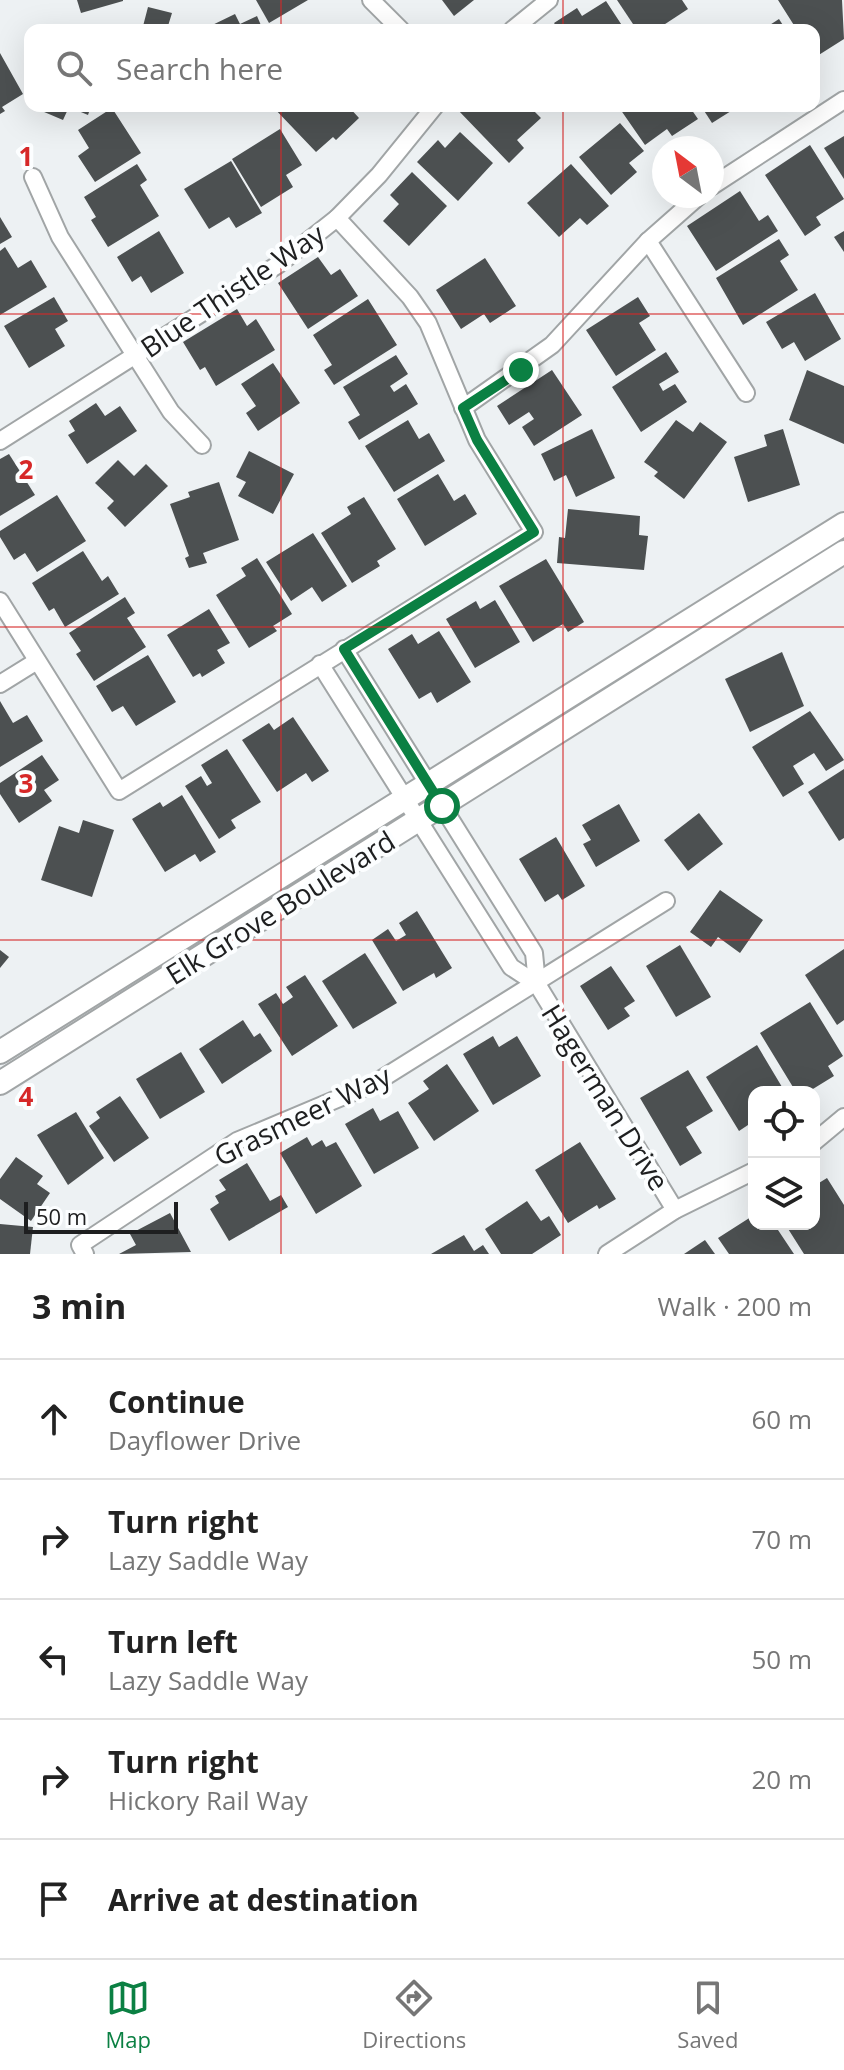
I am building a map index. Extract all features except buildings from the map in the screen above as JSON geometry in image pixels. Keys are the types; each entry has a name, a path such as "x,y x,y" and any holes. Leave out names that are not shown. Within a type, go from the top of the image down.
{"main road":[{"name":"Elk Grove Boulevard","path":"0,1052 844,524"},
{"name":"Elk Grove Boulevard","path":"0,1083 844,552"}],"street":[{"path":"371,0 395,24"},
{"path":"519,24 549,0"},
{"path":"724,178 844,100"},
{"name":"Blue Thistle Way","path":"0,441 279,264 337,218 379,175 430,112"},
{"path":"33,177 60,237 135,356 171,412 202,445"},
{"path":"463,408 552,345 648,241 685,208"},
{"path":"0,601 119,791 534,532 477,440 443,351 428,323 410,297 337,218"},
{"path":"648,241 746,393"},
{"name":"Hagerman Drive","path":"344,649 534,953 537,984"},
{"path":"0,684 37,661"},
{"name":"Hagerman Drive","path":"320,664 511,967 537,984 675,1210"},
{"path":"537,984 666,901"},
{"name":"Grasmeer Way","path":"85,1254 80,1245 237,1141 375,1083 537,984"},
{"path":"820,1137 844,1117"},
{"path":"607,1254 675,1210 748,1174"}],"route":[{"path":"442,806 344,649 534,532 477,440 463,408 521,370"}]}
